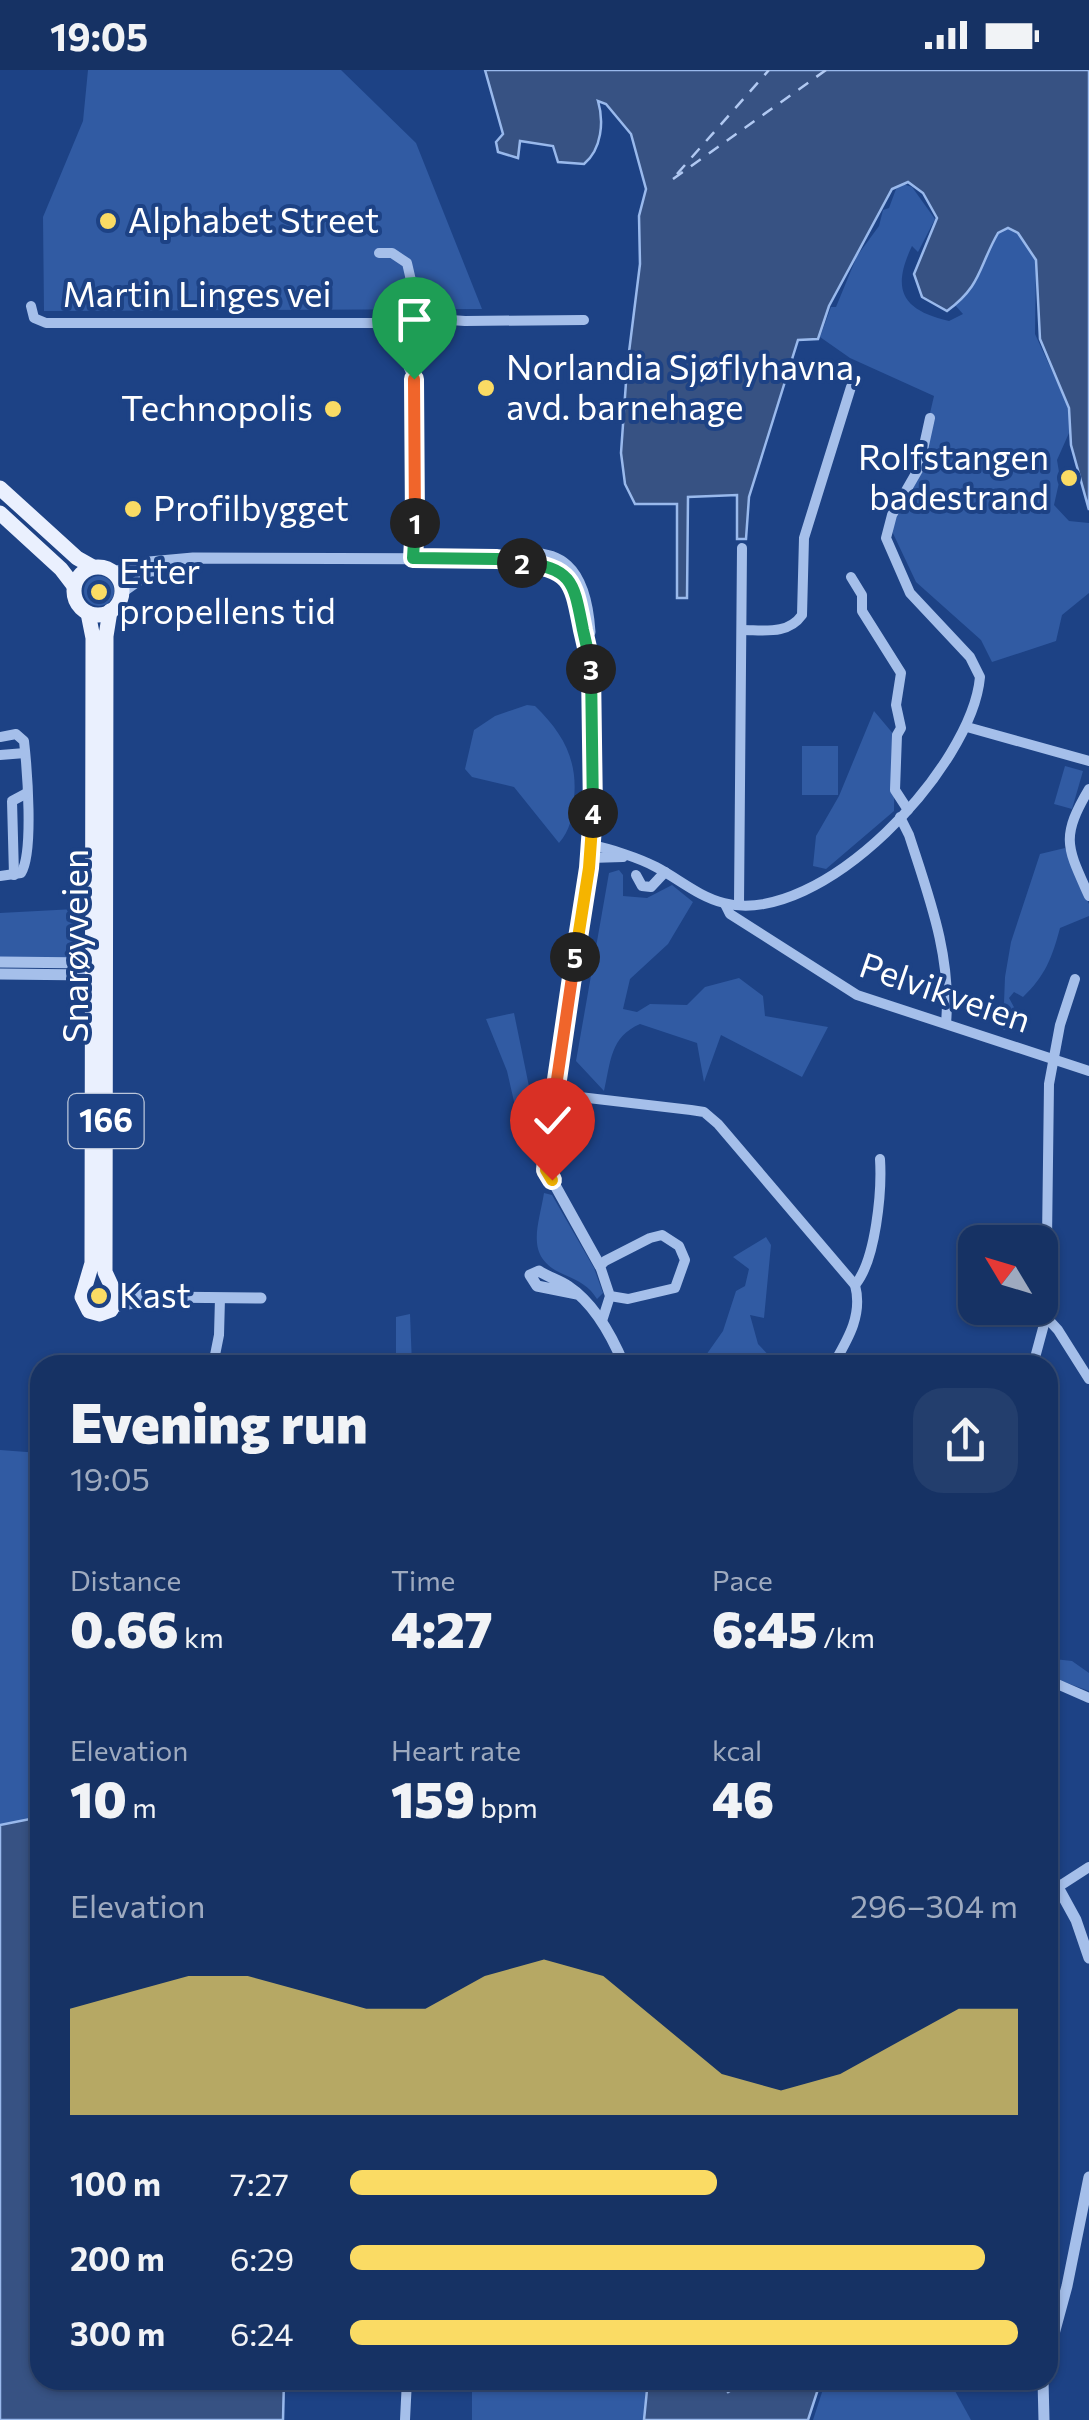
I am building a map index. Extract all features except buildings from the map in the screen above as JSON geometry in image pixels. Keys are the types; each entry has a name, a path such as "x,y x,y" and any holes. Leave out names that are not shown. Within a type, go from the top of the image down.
{"main road":[{"path":"0,488 78,558 112,572 120,581 122,592"},
{"name":"166","path":"0,513 62,569 74,586 75,600 88,613"},
{"path":"74,586 79,576 93,567"},
{"name":"166","path":"110,611 122,592"},
{"path":"88,613 110,611"},
{"name":"Snarøyveien","path":"88,1283 92,1264 106,636 110,611"},
{"name":"Snarøyveien","path":"88,613 93,638 105,1272 112,1293"},
{"path":"96,1280 112,1293 104,1314 88,1311 82,1297 88,1283 96,1280"}],"street":[{"name":"Martin Linges vei","path":"378,253 392,253 404,260 411,272 422,325 414,379 413,558"},
{"name":"Martin Linges vei","path":"412,286 403,326 408,368 414,379"},
{"name":"Martin Linges vei","path":"31,306 34,318 46,322 403,326"},
{"path":"403,326 422,325 436,317 584,320"},
{"path":"403,326 422,325"},
{"path":"742,630 784,630 802,616 804,538 851,387"},
{"path":"725,904 778,903 810,891 904,814 934,781 967,727 979,688 976,667 910,593 886,538 892,514 918,468 930,418"},
{"path":"739,904 742,548"},
{"path":"112,572 149,562 192,558 546,556 569,567 582,581 587,596 593,708 591,851 546,1170 600,1266 610,1296 602,1320"},
{"path":"122,592 166,562"},
{"path":"851,577 862,595 862,611 901,672 896,699 901,728 897,735 895,786 944,949 949,992 946,1023"},
{"path":"967,727 1089,762"},
{"path":"0,737 22,736 28,794 12,801 14,875 0,876"},
{"path":"0,755 25,753"},
{"path":"1089,789 1073,821 1068,845 1089,896"},
{"name":"Pelvikveien","path":"591,851 647,863 665,872 725,904 730,914 837,985 880,1004 1028,1048 1053,1061 1089,1071"},
{"path":"636,875 642,886 651,887 665,872"},
{"path":"0,962 97,966"},
{"path":"0,974 97,966"},
{"name":"Pelvikveien","path":"1053,1061 1076,978"},
{"path":"1048,1225 1046,1123 1053,1061"},
{"path":"554,1094 704,1112 718,1124 855,1285 859,1300 851,1334 839,1355"},
{"path":"855,1285 863,1276 875,1225 882,1182 880,1159"},
{"path":"600,1266 627,1248 662,1236 679,1246 684,1260 676,1288 628,1299 610,1296"},
{"path":"545,1280 571,1290 602,1320 619,1355"},
{"path":"112,1293 262,1298"},
{"path":"215,1355 220,1298"},
{"path":"1037,1355 1044,1325"},
{"path":"1053,1325 1089,1379"},
{"path":"1058,1684 1089,1698"},
{"path":"1089,1867 1058,1886 1076,1920 1089,1958"},
{"path":"1058,2319 1089,2177"},
{"path":"405,2420 407,2390"},
{"path":"1044,2390 1044,2420"}],"shaded area":[{"path":"88,70 341,70 416,143 482,309 44,311 43,217 83,121"},
{"path":"485,70 1089,70 1089,510 1071,445 1069,408 1040,339 1036,260 1018,233 1008,228 998,233 967,293 947,311 922,297 914,274 937,218 923,193 908,182 892,189 829,306 818,339 798,340 749,497 746,539 737,539 737,495 688,497 687,598 677,598 677,504 635,504 625,484 621,453 640,264 639,216 646,189 631,134 606,104 598,101 600,134 595,151 584,164 558,162 553,146 520,141 518,158 498,152 496,142 503,134"},
{"path":"903,184 912,187 935,219 918,252 912,246 906,261 902,275 905,296 920,311 949,321 963,314 955,305 975,281 998,233 1009,228 1018,233 1036,260 1035,334 1069,408 1069,433 1057,460 1060,478 1054,505 1069,521 1089,523 1089,593 1062,615 1056,641 992,662 981,640 916,582 890,527 916,473 934,396 850,358 820,337 857,256 879,226 883,210 889,208 896,189"},
{"path":"99,576 110,580 114,591 110,602 99,606 88,602 84,591 88,580"},
{"path":"535,706 553,726 574,772 573,811 559,843 514,787 472,777 465,769 474,730 495,716"},
{"path":"874,711 895,736 894,811 826,869 813,866 816,836 839,796"},
{"path":"802,746 838,746 838,795 802,795"},
{"path":"1065,766 1083,771 1072,809 1054,804"},
{"path":"1065,848 1089,904 1089,916 1060,928 1051,957 1037,982 1023,997 1014,992 1009,998 1015,1009 1009,1030 1003,1030 1011,942 1040,854"},
{"path":"619,870 623,875 623,896 647,898 672,885 693,902 668,944 630,979 623,1009 637,1012 650,1004 687,1005 705,987 739,978 763,996 765,1016 828,1027 802,1077 721,1035 704,1082 697,1043 640,1024 617,1043 604,1091 576,1061 609,873"},
{"path":"75,909 74,958 0,958 0,913"},
{"path":"514,1013 533,1106 518,1119 507,1071 486,1019"},
{"path":"544,1193 552,1195 594,1268 603,1293 597,1299 583,1284 552,1268 539,1251 537,1230"},
{"path":"766,1237 771,1245 764,1318 750,1315 758,1344 768,1355 706,1355 723,1331 736,1291 745,1286 749,1269 733,1257"},
{"path":"410,1314 412,1355 396,1355 396,1317"},
{"path":"0,1450 30,1452 30,1819 0,1825"},
{"path":"1058,1659 1072,1661 1089,1673 1089,1691 1058,1680"},
{"path":"30,1819 30,2390 284,2390 283,2420 0,2420 0,1825"},
{"path":"472,2390 749,2390 746,2420 647,2394 644,2420 472,2420"},
{"path":"647,2390 818,2390 808,2420 644,2420"},
{"path":"823,2390 954,2390 971,2420 813,2420"}],"ferry route":[{"path":"677,174 769,70"},
{"path":"673,179 826,70"}],"place":[{"name":"Alphabet Street","path":"108,221"},
{"name":"Norlandia Sjøflyhavna, avd. barnehage","path":"486,388"},
{"name":"Technopolis","path":"333,409"},
{"name":"Rolfstangen badestrand","path":"1069,478"},
{"name":"Profilbygget","path":"133,509"},
{"name":"Etter propellens tid","path":"99,592"},
{"name":"Kast","path":"99,1296"}],"route":[{"path":"414,379 413,558 497,559 559,571 578,597 588,646 593,708 591,845 554,1094 546,1170 552,1180"}]}
